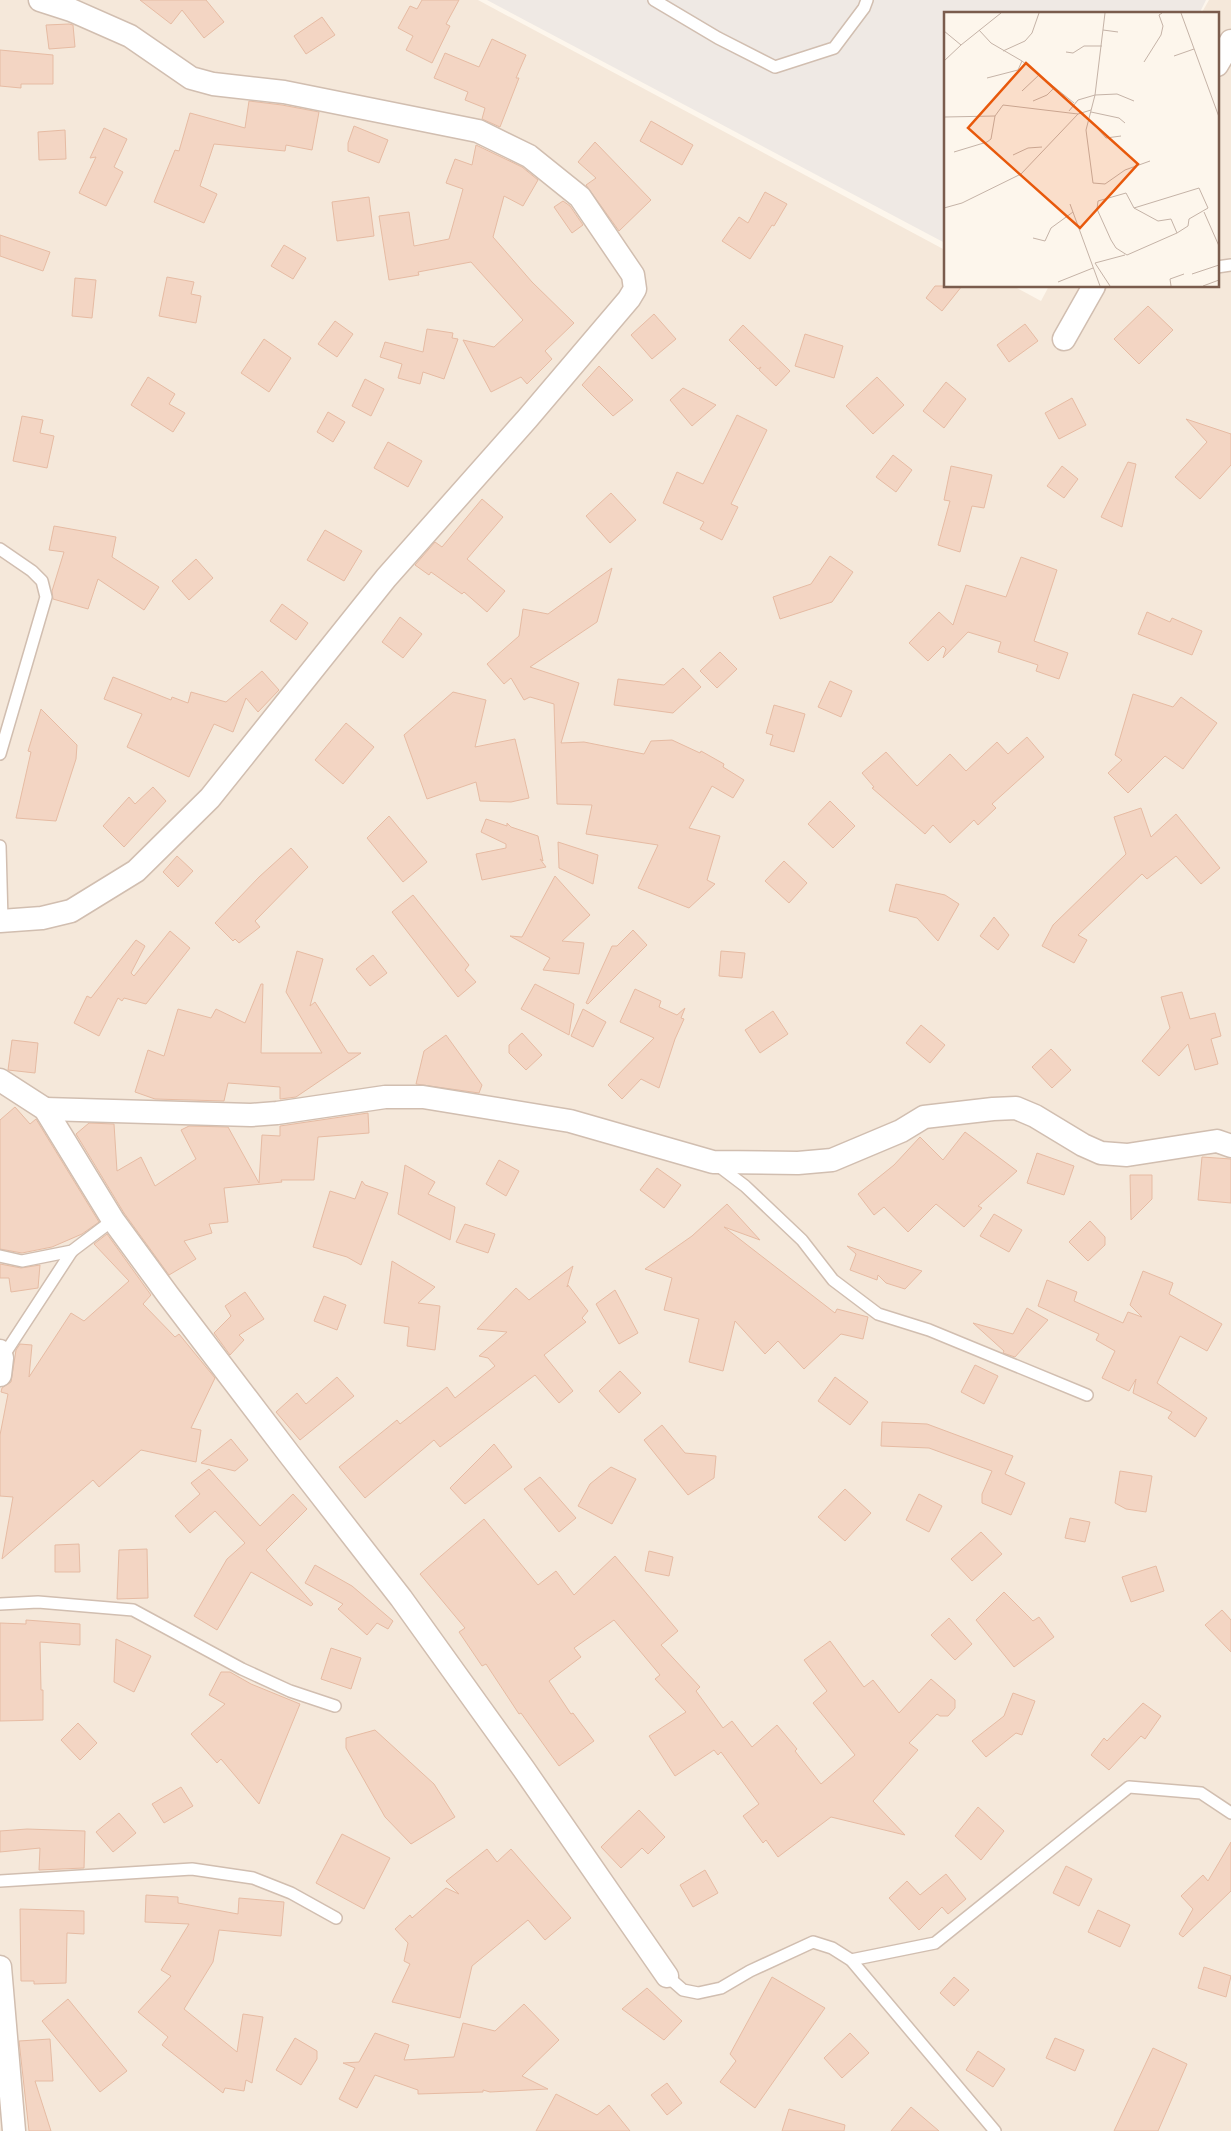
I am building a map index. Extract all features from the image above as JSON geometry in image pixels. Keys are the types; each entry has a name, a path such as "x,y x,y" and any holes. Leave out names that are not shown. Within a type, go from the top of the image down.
{"street":[{"path":"1,921 42,918 71,911 104,892 136,871 210,798 386,578 527,419 629,299 635,289 633,275 580,197 529,156 478,131 284,92 213,84 192,78 130,36 71,10 40,0"},
{"path":"1218,63 1231,41"},
{"path":"1064,339 1093,288"},
{"path":"0,1080 45,1109 113,1220 265,1424 401,1598 524,1768 667,1976"},
{"path":"45,1109 251,1115 385,1097 423,1097 570,1121 713,1162 798,1163 832,1160 901,1130 924,1117 1016,1108 1101,1153 1127,1155 1218,1141 1231,1146"},
{"path":"0,1967 14,2131"}],"lane":[{"path":"654,0 718,38 775,66 834,48 864,8 866,0"},
{"path":"1218,267 1231,265"},
{"path":"0,548 32,571 42,581 46,597 0,754"},
{"path":"0,846 1,921"},
{"path":"713,1162 745,1186 802,1240 833,1280 878,1314 929,1330 1087,1395"},
{"path":"1,1361 72,1251 113,1220"},
{"path":"0,1256 22,1261 72,1251"},
{"path":"0,1604 38,1602 133,1610 165,1629 199,1644 242,1668 290,1691 335,1706"},
{"path":"851,1960 934,1943 1129,1787 1201,1793 1231,1813"},
{"path":"0,1881 192,1869 253,1878 291,1893 336,1918"},
{"path":"667,1976 683,1990 698,1993 721,1988 750,1971 813,1942 832,1948 851,1960 995,2131"}],"shaded area":[{"path":"0,0 478,0 944,249 944,288 1017,288 1041,301 1048,288 1218,288 1218,12 1202,12 1209,0 1231,0 1231,2131 0,2131"},
{"path":"487,0 1206,0 1200,12 944,12 944,242"}],"building":[{"path":"140,0 206,0 224,22 204,38 182,10 171,24"},
{"path":"422,0 459,0 446,24 450,26 432,63 406,50 413,36 398,28 410,6 417,9"},
{"path":"322,17 335,35 306,54 294,36"},
{"path":"46,25 73,25 75,47 49,49"},
{"path":"492,39 526,55 516,78 519,78 500,127 482,119 485,108 465,100 468,92 434,78 445,53 479,67"},
{"path":"0,50 53,55 53,84 21,84 21,88 0,86"},
{"path":"249,101 319,112 312,150 286,145 285,151 214,144 200,186 217,194 204,223 154,202 175,150 179,151 190,113 245,128"},
{"path":"651,121 693,145 682,165 640,141"},
{"path":"354,126 388,140 379,163 348,151 348,143"},
{"path":"104,128 127,139 114,167 123,172 106,206 79,193 96,157 90,158"},
{"path":"65,130 66,159 39,160 38,132"},
{"path":"595,142 651,200 619,231 586,185 596,178 578,162"},
{"path":"476,145 522,167 538,180 523,206 504,196 493,237 532,282 574,323 545,351 552,359 527,384 521,377 491,392 463,340 494,347 523,320 471,262 418,272 419,275 389,280 379,216 409,212 414,246 449,239 463,189 446,183 455,159 472,165"},
{"path":"765,192 787,204 750,259 722,241 739,217 748,223"},
{"path":"369,197 374,236 337,241 332,202"},
{"path":"563,201 570,206 583,225 572,233 554,207"},
{"path":"0,235 50,252 43,271 0,256"},
{"path":"284,245 306,258 293,279 271,266"},
{"path":"167,277 194,282 191,294 201,296 196,323 159,316"},
{"path":"75,278 96,280 92,318 72,316"},
{"path":"935,286 960,288 942,311 926,298"},
{"path":"1148,306 1173,330 1139,364 1114,339"},
{"path":"654,314 676,339 652,359 631,335"},
{"path":"335,321 353,334 337,357 318,344"},
{"path":"1025,324 1038,341 1009,362 997,345"},
{"path":"743,325 790,371 776,386 759,370 761,367 758,369 729,340"},
{"path":"427,329 453,333 452,338 458,339 444,379 423,372 420,384 398,378 402,364 380,357 385,342 423,352"},
{"path":"805,334 843,346 834,378 795,366"},
{"path":"264,339 291,358 269,392 241,373"},
{"path":"599,366 633,400 613,416 582,385"},
{"path":"148,377 175,394 169,404 185,413 173,432 131,405"},
{"path":"877,377 904,405 873,434 846,406"},
{"path":"365,379 384,389 371,416 352,406"},
{"path":"946,382 966,399 944,428 923,411"},
{"path":"683,388 716,405 692,426 670,400"},
{"path":"1072,398 1086,425 1059,439 1045,413"},
{"path":"328,412 345,422 333,442 317,432"},
{"path":"737,415 767,430 731,504 738,507 722,540 700,529 704,522 663,503 677,472 703,484"},
{"path":"22,416 43,420 40,433 54,436 47,468 13,461"},
{"path":"1186,419 1231,434 1231,465 1200,499 1175,477 1207,442"},
{"path":"388,442 422,461 408,487 374,468"},
{"path":"893,455 912,470 896,492 876,477"},
{"path":"1128,462 1136,464 1122,527 1101,517"},
{"path":"951,466 992,475 984,508 972,506 960,552 938,545 950,501 944,500"},
{"path":"1062,466 1078,479 1064,498 1047,486"},
{"path":"611,493 636,520 610,543 586,516"},
{"path":"482,499 503,517 467,559 505,591 487,612 464,592 462,594 431,572 429,575 415,565 435,542 442,547"},
{"path":"54,526 116,537 112,557 159,587 144,610 98,579 88,609 53,599 52,591 64,552 49,550"},
{"path":"325,530 362,551 344,581 307,560"},
{"path":"830,556 853,572 832,602 780,619 773,597 811,584"},
{"path":"1021,557 1057,570 1034,641 1068,653 1059,679 1036,671 1038,665 998,652 1001,642 968,632 943,658 946,649 943,646 928,661 909,643 939,612 953,625 966,585 1006,597"},
{"path":"196,559 213,578 189,600 172,581"},
{"path":"612,568 597,622 530,667 579,683 561,743 584,742 644,754 651,741 672,740 700,753 701,751 724,764 723,767 744,780 733,798 712,786 689,828 720,836 707,880 715,884 689,908 638,888 658,845 586,834 592,805 557,804 554,704 530,697 524,700 511,678 504,684 487,664 519,636 523,609 548,614"},
{"path":"282,604 308,623 296,640 270,621"},
{"path":"1147,612 1170,622 1172,618 1202,631 1192,655 1138,634"},
{"path":"400,617 422,634 403,658 382,642"},
{"path":"720,652 737,669 717,688 700,671"},
{"path":"683,668 701,687 673,713 614,705 618,679 664,685"},
{"path":"262,671 279,690 258,712 246,698 233,732 214,724 189,777 127,747 142,714 104,699 113,677 171,700 172,697 188,703 191,692 226,702"},
{"path":"830,681 852,691 841,717 818,707"},
{"path":"453,692 486,700 475,747 515,739 529,798 511,802 480,801 476,782 427,799 404,735"},
{"path":"1133,694 1173,707 1181,697 1217,723 1183,769 1165,756 1128,793 1108,773 1122,760 1115,755"},
{"path":"774,705 805,714 794,752 770,745 773,735 766,733"},
{"path":"41,709 77,745 76,759 56,821 16,818 31,752 28,751"},
{"path":"346,723 374,747 343,784 315,760"},
{"path":"1027,737 1044,757 992,804 996,808 978,825 974,820 950,843 933,825 925,834 872,788 874,787 862,773 886,752 917,786 950,754 966,771 997,742 1008,754"},
{"path":"153,787 166,801 124,847 103,826 129,797 135,804"},
{"path":"830,801 855,826 833,848 808,824"},
{"path":"1141,808 1151,837 1176,814 1220,868 1201,884 1176,856 1147,879 1142,874 1078,935 1087,940 1074,963 1042,946 1053,925 1126,854 1114,817"},
{"path":"389,816 427,862 403,882 367,838"},
{"path":"486,819 507,826 507,823 511,827 538,836 543,861 540,859 546,867 482,880 476,854 506,848 506,844 481,832"},
{"path":"558,842 598,855 593,884 559,868"},
{"path":"291,848 308,867 255,921 260,927 239,943 235,939 233,941 215,923 259,877"},
{"path":"177,856 193,871 178,887 163,872"},
{"path":"784,861 807,883 789,903 765,881"},
{"path":"555,876 590,915 562,941 584,943 579,974 543,970 550,958 510,936 522,937"},
{"path":"896,884 945,895 959,904 938,941 917,918 889,911"},
{"path":"413,895 469,965 465,970 476,982 458,997 392,912"},
{"path":"994,917 1009,935 998,950 980,936"},
{"path":"633,930 647,945 588,1004 586,1003 612,946 617,946"},
{"path":"170,931 190,948 146,1004 124,998 122,1001 118,998 99,1036 74,1023 87,996 91,998 136,940 145,946 131,973 134,976"},
{"path":"297,951 323,959 310,1006 315,1002 348,1053 361,1053 296,1097 280,1099 280,1087 228,1083 224,1101 155,1099 135,1092 148,1050 164,1056 178,1009 211,1018 216,1009 245,1023 261,984 263,984 261,1053 322,1053 286,992"},
{"path":"721,951 745,953 742,978 719,976"},
{"path":"373,955 387,973 370,986 356,969"},
{"path":"535,984 574,1004 569,1035 521,1009"},
{"path":"635,989 661,1001 659,1007 677,1015 685,1008 681,1018 684,1019 675,1039 659,1088 641,1079 622,1099 608,1085 654,1038 620,1022"},
{"path":"1182,992 1190,1019 1215,1013 1221,1036 1211,1039 1218,1064 1195,1070 1188,1044 1159,1076 1142,1061 1170,1028 1161,997"},
{"path":"583,1009 606,1022 593,1047 571,1036"},
{"path":"773,1011 788,1034 760,1053 745,1030"},
{"path":"921,1025 945,1045 930,1063 906,1043"},
{"path":"522,1033 542,1055 526,1070 509,1053 509,1045"},
{"path":"446,1035 482,1085 479,1093 416,1084 424,1051"},
{"path":"12,1040 38,1043 35,1073 8,1070"},
{"path":"1051,1049 1071,1070 1052,1088 1032,1067"},
{"path":"15,1107 30,1124 36,1119 99,1222 82,1234 52,1247 22,1253 0,1249 0,1120"},
{"path":"368,1113 369,1133 318,1137 314,1180 281,1180 282,1182 224,1188 228,1222 209,1224 212,1233 184,1241 196,1259 169,1275 124,1213 76,1134 89,1123 114,1124 117,1171 141,1157 155,1186 196,1159 181,1130 189,1126 228,1127 259,1183 262,1135 280,1136 280,1126"},
{"path":"965,1132 1017,1171 978,1206 982,1208 964,1227 936,1204 908,1232 884,1207 874,1215 858,1194 894,1165 920,1137 943,1160"},
{"path":"1037,1153 1074,1166 1064,1195 1027,1183"},
{"path":"1202,1157 1231,1159 1231,1203 1198,1200"},
{"path":"499,1160 519,1171 506,1196 486,1184"},
{"path":"405,1165 435,1182 428,1194 455,1207 450,1240 398,1214"},
{"path":"657,1168 681,1185 664,1208 640,1190"},
{"path":"1130,1175 1152,1175 1152,1199 1131,1220"},
{"path":"362,1181 365,1185 388,1193 361,1265 347,1257 313,1247 330,1191 355,1199"},
{"path":"727,1204 760,1240 724,1227 835,1313 837,1309 868,1317 863,1339 841,1334 804,1369 778,1341 765,1354 735,1321 723,1371 689,1362 699,1319 664,1310 672,1278 645,1269 692,1236"},
{"path":"994,1214 1022,1230 1009,1252 980,1236"},
{"path":"1090,1221 1105,1237 1105,1245 1088,1261 1069,1242"},
{"path":"465,1224 495,1234 488,1253 456,1242"},
{"path":"107,1234 151,1295 143,1304 175,1337 179,1334 215,1378 191,1428 201,1430 196,1462 141,1450 99,1487 93,1480 2,1559 13,1497 0,1496 0,1435 8,1394 1,1392 2,1388 11,1382 16,1350 20,1344 32,1345 29,1377 71,1313 84,1321 129,1281 94,1244"},
{"path":"847,1246 922,1271 905,1289 886,1283 878,1275 877,1280 850,1270 856,1254"},
{"path":"392,1261 435,1287 418,1303 440,1306 435,1350 407,1346 409,1327 384,1323"},
{"path":"0,1264 21,1268 40,1265 38,1288 11,1292 9,1278 0,1278"},
{"path":"573,1266 567,1287 568,1285 588,1311 582,1318 586,1322 544,1355 573,1391 559,1403 535,1375 440,1447 434,1440 365,1498 339,1467 397,1420 400,1424 447,1387 455,1398 495,1366 488,1358 479,1356 507,1332 477,1329 516,1288 529,1300"},
{"path":"1143,1271 1173,1283 1169,1294 1222,1324 1207,1351 1180,1336 1157,1383 1207,1418 1195,1437 1168,1418 1172,1412 1133,1393 1136,1379 1129,1391 1102,1378 1115,1351 1096,1340 1099,1334 1038,1306 1047,1280 1077,1292 1074,1301 1123,1323 1128,1312 1142,1317 1130,1305"},
{"path":"615,1290 638,1333 619,1344 596,1304"},
{"path":"245,1292 264,1319 239,1335 244,1340 230,1355 214,1333 231,1316 225,1306"},
{"path":"324,1296 346,1305 337,1330 314,1321"},
{"path":"1027,1308 1048,1320 1015,1357 1003,1353 1004,1351 973,1323 1013,1334"},
{"path":"975,1365 998,1376 984,1404 961,1392"},
{"path":"620,1371 641,1393 619,1413 599,1391"},
{"path":"337,1377 354,1396 300,1440 276,1412 297,1393 306,1404"},
{"path":"835,1377 868,1402 850,1425 818,1401"},
{"path":"882,1422 927,1424 1013,1456 1005,1474 1025,1483 1011,1515 982,1503 982,1494 992,1471 929,1448 881,1446"},
{"path":"662,1425 685,1453 716,1456 714,1478 688,1495 644,1440"},
{"path":"231,1439 248,1460 235,1471 201,1463"},
{"path":"494,1444 512,1467 465,1504 450,1488"},
{"path":"611,1467 636,1479 612,1524 578,1506 590,1484"},
{"path":"209,1469 260,1526 293,1494 307,1509 266,1550 313,1604 311,1606 251,1572 217,1630 194,1616 227,1559 245,1543 215,1511 190,1533 175,1516 200,1494 191,1483"},
{"path":"1120,1471 1152,1476 1146,1512 1126,1509 1115,1503"},
{"path":"540,1477 576,1518 559,1532 524,1489"},
{"path":"845,1489 871,1513 845,1541 818,1517"},
{"path":"919,1494 942,1506 929,1532 906,1520"},
{"path":"1070,1518 1090,1522 1085,1542 1065,1538"},
{"path":"484,1519 538,1585 556,1571 574,1595 615,1556 678,1631 661,1645 700,1687 696,1691 723,1728 732,1721 752,1747 777,1725 797,1749 795,1751 821,1784 855,1755 813,1703 827,1691 804,1660 830,1641 864,1687 873,1680 899,1713 931,1679 955,1700 955,1708 948,1716 937,1714 909,1743 918,1750 873,1801 905,1835 831,1817 778,1857 766,1840 763,1843 743,1816 759,1804 721,1752 718,1755 714,1750 675,1776 649,1736 686,1712 655,1679 660,1675 614,1620 574,1648 581,1657 549,1681 571,1714 573,1713 594,1741 559,1766 521,1713 519,1714 486,1664 482,1666 459,1632 465,1628 420,1574"},
{"path":"981,1532 1002,1554 972,1581 951,1559"},
{"path":"79,1544 80,1572 55,1572 55,1545"},
{"path":"147,1549 148,1598 117,1599 119,1550"},
{"path":"649,1551 673,1557 669,1576 645,1571"},
{"path":"315,1565 352,1586 393,1621 388,1629 377,1623 367,1635 338,1609 343,1604 305,1583"},
{"path":"1156,1566 1164,1591 1131,1602 1122,1577"},
{"path":"1004,1592 1033,1621 1039,1617 1054,1637 1014,1667 976,1620"},
{"path":"1222,1610 1231,1620 1231,1652 1205,1625"},
{"path":"949,1618 972,1644 955,1660 931,1635"},
{"path":"26,1620 80,1624 80,1645 40,1642 43,1720 0,1721 0,1623 26,1624"},
{"path":"116,1639 151,1656 134,1692 114,1682"},
{"path":"331,1648 361,1658 351,1689 321,1679"},
{"path":"221,1672 230,1672 251,1684 300,1704 259,1804 221,1759 217,1763 191,1734 225,1704 209,1695"},
{"path":"1013,1693 1035,1701 1022,1735 1016,1733 986,1757 972,1741 1004,1716"},
{"path":"1143,1703 1161,1716 1145,1739 1141,1736 1109,1770 1091,1755 1104,1738 1107,1741"},
{"path":"78,1723 97,1743 80,1760 61,1740"},
{"path":"375,1730 434,1784 455,1817 411,1844 385,1817 346,1748 346,1738"},
{"path":"181,1787 193,1806 164,1823 152,1804"},
{"path":"978,1807 1004,1831 981,1860 955,1836"},
{"path":"639,1810 665,1837 648,1854 642,1848 621,1868 601,1847"},
{"path":"119,1813 136,1833 113,1852 96,1832"},
{"path":"27,1829 85,1831 84,1868 39,1870 40,1848 0,1852 0,1831"},
{"path":"342,1834 390,1858 364,1909 316,1883"},
{"path":"1231,1842 1231,1891 1183,1937 1179,1934 1193,1909 1181,1896 1203,1875 1208,1881"},
{"path":"487,1849 497,1862 511,1849 571,1918 545,1940 528,1920 472,1966 460,2018 392,2002 410,1964 404,1961 408,1943 395,1929 410,1915 412,1918 446,1888 459,1894 446,1881"},
{"path":"1066,1866 1092,1879 1079,1906 1053,1893"},
{"path":"705,1870 718,1893 693,1907 680,1885"},
{"path":"946,1874 966,1899 948,1914 942,1907 919,1930 889,1898 907,1881 920,1895"},
{"path":"146,1895 178,1897 178,1903 238,1914 239,1898 284,1902 281,1936 219,1930 213,1962 184,2009 237,2052 243,2014 263,2017 252,2083 246,2080 244,2091 225,2088 223,2093 162,2045 168,2037 138,2012 171,1976 161,1970 189,1924 145,1922"},
{"path":"20,1909 84,1911 84,1934 67,1933 66,1983 34,1984 34,1981 21,1981"},
{"path":"1098,1910 1130,1925 1120,1947 1088,1932"},
{"path":"1204,1967 1231,1976 1226,1997 1198,1988"},
{"path":"772,1977 825,2008 755,2108 720,2082 736,2061 730,2054"},
{"path":"954,1977 969,1990 954,2006 940,1993"},
{"path":"647,1988 682,2021 664,2040 622,2009"},
{"path":"68,1999 127,2071 100,2092 42,2021"},
{"path":"524,2004 559,2040 522,2076 548,2089 418,2094 418,2090 375,2075 357,2108 339,2099 355,2068 343,2063 359,2062 375,2033 409,2045 404,2060 454,2057 463,2023 495,2031"},
{"path":"850,2033 869,2053 842,2078 824,2058"},
{"path":"295,2038 317,2051 317,2059 301,2085 276,2070"},
{"path":"1055,2038 1084,2050 1075,2071 1046,2058"},
{"path":"50,2039 53,2081 35,2081 51,2131 29,2131 19,2041"},
{"path":"1153,2048 1187,2064 1158,2131 1114,2131"},
{"path":"978,2051 1005,2069 993,2087 966,2070"},
{"path":"667,2083 682,2103 667,2115 651,2095"},
{"path":"556,2094 597,2115 609,2105 630,2131 536,2131"},
{"path":"911,2107 939,2131 891,2131"},
{"path":"789,2109 845,2125 844,2131 782,2131"}]}
